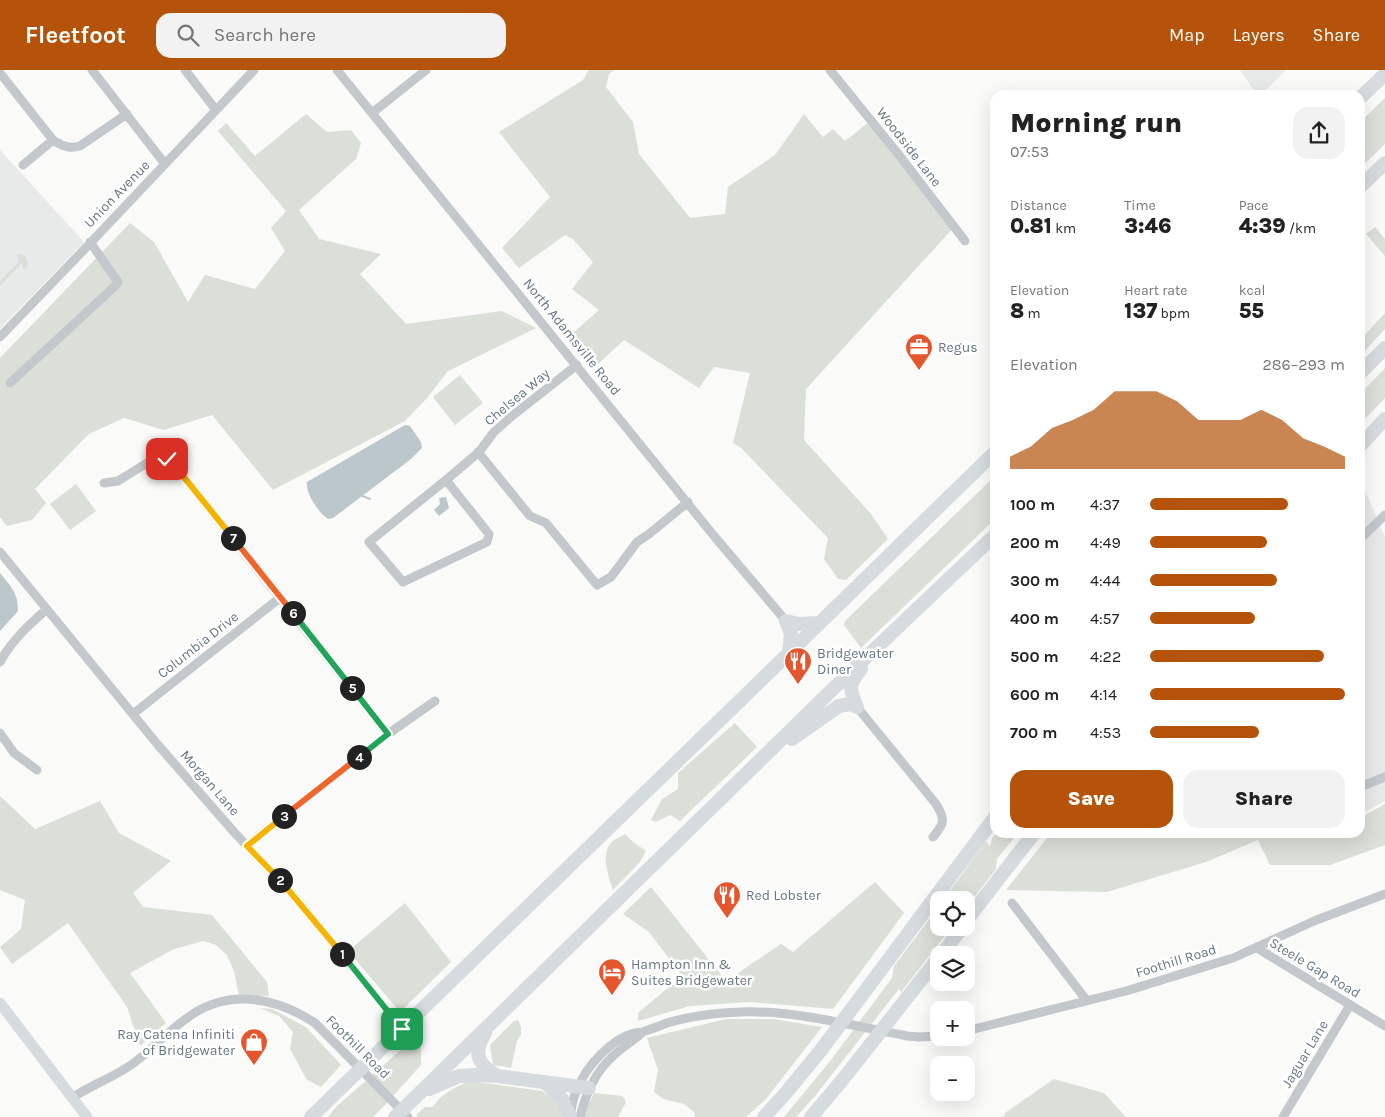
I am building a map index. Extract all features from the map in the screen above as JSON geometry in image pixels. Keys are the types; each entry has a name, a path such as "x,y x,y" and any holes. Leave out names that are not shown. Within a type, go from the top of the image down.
{"highway":[{"path":"1365,93 1385,74"},
{"path":"1365,182 1385,163"},
{"path":"1365,368 1385,348"},
{"path":"1365,441 1385,419"},
{"path":"311,1117 990,457"},
{"path":"395,1117 756,764 990,540"},
{"path":"786,621 798,624 819,623"},
{"path":"786,621 791,634 789,653"},
{"path":"857,707 852,694 853,679 883,642"},
{"path":"756,764 834,708 844,704 857,707"},
{"path":"764,1117 821,1050 990,824"},
{"path":"975,910 1030,838"},
{"path":"948,946 956,936"},
{"path":"811,1117 930,969"},
{"path":"491,1023 479,1044 479,1056 483,1066 498,1076"},
{"path":"383,1117 451,1052 465,1049"},
{"path":"420,1092 459,1076 475,1075 498,1076 584,1087"},
{"path":"545,1082 562,1100 570,1117"},
{"path":"322,1117 345,1084"}],"main road":[{"path":"0,1003 87,1117"}],"street":[{"path":"92,70 165,164"},
{"path":"185,70 216,110"},
{"name":"Union Avenue","path":"0,337 254,70"},
{"name":"North Adamsville Road","path":"337,70 739,566 786,621"},
{"path":"372,113 426,70"},
{"name":"Woodside Lane","path":"830,70 899,154 966,241"},
{"path":"0,73 53,140 65,147 73,148 80,146 126,114"},
{"path":"23,165 53,140"},
{"path":"10,384 118,282 90,242"},
{"name":"Chelsea Way","path":"446,480 489,534 487,542 403,582 369,542 478,452 494,432 512,416 577,366"},
{"path":"478,452 530,516 546,523 597,585 611,577 637,542 688,502"},
{"path":"104,483 118,481 155,458 163,457 167,459 181,473 388,734"},
{"path":"1365,534 1385,515"},
{"name":"Morgan Lane","path":"0,552 209,804 302,905 402,1029"},
{"name":"Columbia Drive","path":"133,714 280,597"},
{"path":"0,662 14,640 47,609"},
{"path":"247,846 388,734 435,700"},
{"path":"857,707 941,812 943,818 942,825 933,837"},
{"path":"0,733 14,753 37,770"},
{"path":"1365,785 1385,777"},
{"name":"Foothill Road","path":"975,1029 1087,1001 1233,958 1314,921 1385,894"},
{"path":"1012,903 1087,1001"},
{"name":"Steele Gap Road","path":"1257,948 1385,1026"},
{"name":"Foothill Road","path":"72,1098 135,1062 192,1014 224,1001 242,999 261,1000 290,1008 315,1023 408,1117"},
{"name":"Jaguar Lane","path":"1283,1117 1350,1005"},
{"path":"580,1117 586,1072 604,1051 635,1033 668,1023 724,1013 770,1012 906,1036 930,1037"},
{"path":"570,1117 573,1101 584,1087"}],"shaded area":[{"path":"589,70 614,70 609,74 606,87 633,122 639,154 690,218 725,214 728,187 775,155 804,114 823,137 833,129 845,141 870,121 956,225 806,389 804,440 871,514 888,539 846,580 838,579 824,559 828,538 740,447 733,443 750,373 714,367 699,388 624,340 596,366 573,333 599,310 572,289 593,262 573,239 565,235 519,268 502,248 550,197 499,132 583,80"},
{"path":"1240,70 1286,70 1266,90 1254,90"},
{"path":"1385,98 1385,144 1365,163 1365,117"},
{"path":"306,114 327,132 351,130 361,143 356,159 299,210 319,239 381,254 360,274 406,324 502,311 536,328 448,371 427,398 405,421 273,490 212,415 164,430 124,418 89,434 35,489 46,503 32,520 7,526 0,517 0,358 130,223 154,242 188,302 205,275 255,289 285,251 271,228 286,211 218,131 226,123 255,156"},
{"path":"0,150 84,242 0,329"},
{"path":"1375,227 1385,239 1385,256 1366,234"},
{"path":"17,255 25,256 28,264 24,270 22,263 0,286 0,281 19,262"},
{"path":"1385,313 1385,329 1365,351 1365,335"},
{"path":"1385,368 1385,398 1365,419 1365,389"},
{"path":"460,375 483,403 455,425 433,397"},
{"path":"405,425 410,426 421,442 422,448 411,459 333,518 328,519 324,516 310,497 307,482"},
{"path":"990,481 990,524 861,648 844,625 845,621"},
{"path":"76,484 96,511 70,530 50,504"},
{"path":"1365,491 1385,537 1385,801 1365,811"},
{"path":"446,497 449,508 439,516 434,510 440,504 439,498"},
{"path":"0,573 15,594 18,611 0,631"},
{"path":"735,723 757,747 680,821 670,815 656,822 651,820 662,799 678,789 678,773"},
{"path":"0,796 35,829 100,801 119,833 171,861 133,893 143,907 212,915 267,982 269,996 239,996 234,971 227,955 216,945 203,941 174,949 130,973 166,1023 140,1046 127,1007 68,923 12,964 0,947 21,929 25,900 0,890"},
{"path":"1385,804 1385,845 1330,865 1270,865 1258,840 1206,862 1107,892 1006,890 1047,838 1365,838 1365,815"},
{"path":"625,834 646,851 640,862 613,890 606,864 607,851 609,845 614,840"},
{"path":"992,838 1014,838 997,859 996,869 975,896 975,891 950,891 986,841 990,847"},
{"path":"875,882 904,913 833,1009 750,1002 690,1006 638,1021 638,1013 682,976 649,932 623,914 651,887 726,981 781,944 793,952"},
{"path":"405,903 451,962 400,1012 348,951"},
{"path":"930,918 930,936 945,936 937,946 930,946 930,955 901,992 899,989 815,1096 796,1117 784,1117 831,1060 892,978 894,966"},
{"path":"260,1008 272,1009 306,1027 341,1065 321,1087 307,1080 290,1049 293,1032 279,1016"},
{"path":"726,1019 773,1019 822,1027 766,1099 746,1117 695,1117 694,1112 684,1104 663,1099 654,1092 658,1070 647,1038"},
{"path":"518,1020 521,1034 517,1041 511,1068 493,1065 490,1045 514,1021"},
{"path":"421,1032 421,1065 373,1117 328,1117 336,1107"},
{"path":"1054,1079 1104,1093 1126,1117 1004,1117 1005,1113"},
{"path":"469,1081 542,1091 553,1098 562,1109 565,1117 418,1117 416,1115 425,1107 433,1107 444,1094"},
{"path":"594,1093 622,1096 625,1103 618,1117 584,1117 588,1101 590,1102"}],"waterway":[{"path":"360,495 370,499"}],"place":[{"name":"Regus","path":"919,371"},
{"name":"Bridgewater Diner","path":"798,685"},
{"name":"Red Lobster","path":"727,919"},
{"name":"Hampton Inn & Suites Bridgewater","path":"612,996"},
{"name":"Ray Catena Infiniti of Bridgewater","path":"254,1066"}],"route":[{"path":"167,459 192,486 388,734 247,846 302,905 402,1029"}]}
